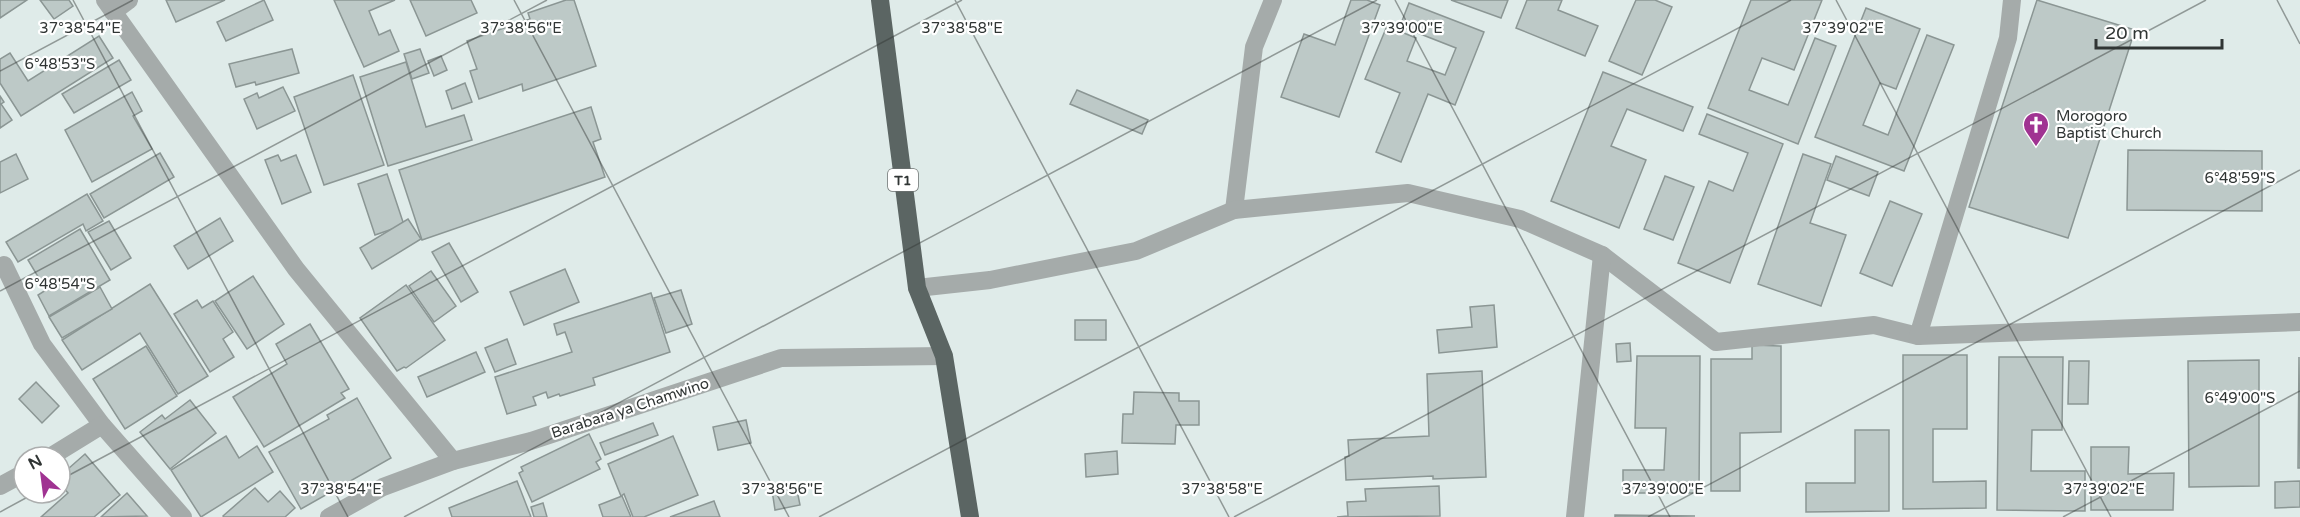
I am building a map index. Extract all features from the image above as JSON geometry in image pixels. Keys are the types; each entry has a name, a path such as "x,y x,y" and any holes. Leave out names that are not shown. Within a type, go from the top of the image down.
{"highway":[{"name":"T1","path":"880,0 917,288 944,356 970,517"}],"street":[{"path":"129,0 109,6 296,269 453,461"},
{"path":"1234,210 1254,47 1273,0"},
{"path":"1918,336 2008,38 2012,0"},
{"path":"917,288 990,280 1136,251 1234,210 1408,193 1520,219 1602,255 1716,342 1874,325 1918,336 2300,322"},
{"path":"1575,517 1602,255"},
{"path":"4,265 42,344 102,425 183,517"},
{"name":"Barabara ya Chamwino","path":"329,517 383,487 453,461 531,441 781,358 944,356"},
{"path":"70,445 102,425"}],"building":[{"path":"0,0 27,0 0,18"},
{"path":"40,0 69,0 73,6 54,19"},
{"path":"166,0 225,0 176,22"},
{"path":"264,0 273,20 226,41 217,22"},
{"path":"334,0 395,0 369,11 379,35 390,30 399,51 364,67"},
{"path":"410,0 471,0 477,13 426,36"},
{"path":"566,0 574,0 596,66 523,91 522,84 479,99 470,71 477,69 467,41 530,19 528,13"},
{"path":"1351,0 1367,0 1380,5 1339,117 1281,97 1304,34 1335,45"},
{"path":"1451,0 1508,0 1501,18"},
{"path":"1527,0 1562,0 1558,10 1598,26 1585,56 1516,28"},
{"path":"1636,0 1655,0 1672,7 1642,75 1609,61"},
{"path":"1751,0 1822,0 1794,70 1762,58 1749,90 1788,105 1815,38 1836,46 1798,144 1708,108"},
{"path":"2037,0 2135,30 2068,238 1969,207"},
{"path":"1409,3 1484,32 1455,105 1428,94 1401,162 1376,152 1400,93 1365,79 1387,26 1416,38 1407,61 1445,75 1456,48 1400,26"},
{"path":"1866,8 1920,29 1896,89 1880,83 1863,125 1888,135 1927,35 1954,45 1904,171 1815,137"},
{"path":"99,36 113,58 21,116 0,83 0,59 10,53 28,81"},
{"path":"292,49 299,73 256,85 255,82 236,87 229,64"},
{"path":"420,49 429,73 412,79 404,54"},
{"path":"441,56 447,70 434,76 428,61"},
{"path":"119,60 131,80 74,113 62,94"},
{"path":"406,62 426,127 464,115 472,140 388,166 360,77"},
{"path":"1603,72 1693,107 1683,131 1627,109 1611,146 1646,160 1619,228 1551,201"},
{"path":"353,75 384,165 324,185 294,97"},
{"path":"465,83 472,102 452,109 446,91"},
{"path":"283,87 295,111 257,129 244,99 257,93 259,98"},
{"path":"1077,90 1148,120 1142,134 1070,104"},
{"path":"132,92 142,111 133,116 152,149 92,182 65,130"},
{"path":"0,96 4,102 1,104 12,120 0,128"},
{"path":"591,107 601,139 593,142 605,177 422,240 399,170"},
{"path":"1707,114 1783,144 1730,283 1678,263 1709,181 1733,191 1748,153 1699,134"},
{"path":"2128,150 2262,151 2262,211 2127,210"},
{"path":"160,153 174,177 104,218 90,194"},
{"path":"16,154 28,179 0,193 0,162"},
{"path":"1803,154 1831,164 1810,223 1846,235 1821,306 1758,284"},
{"path":"278,155 281,161 296,155 311,192 282,204 265,160"},
{"path":"1836,156 1878,172 1869,196 1827,180"},
{"path":"387,174 404,225 375,235 358,184"},
{"path":"1665,176 1694,187 1673,240 1644,229"},
{"path":"87,194 103,221 86,231 83,224 18,262 6,242"},
{"path":"1890,201 1922,214 1892,286 1860,273"},
{"path":"220,218 233,241 188,269 174,246"},
{"path":"408,219 421,239 372,269 360,248"},
{"path":"109,221 131,258 111,270 88,232"},
{"path":"80,229 110,280 49,316 38,295 46,290 28,260"},
{"path":"449,243 478,292 461,302 432,252"},
{"path":"565,269 579,302 524,325 510,292"},
{"path":"431,271 456,306 434,322 409,286"},
{"path":"253,276 284,324 247,349 215,301"},
{"path":"150,284 208,376 178,394 140,333 82,370 62,340"},
{"path":"406,285 445,340 406,368 397,371 360,318"},
{"path":"100,287 112,309 62,338 49,317"},
{"path":"681,290 692,324 666,333 654,298"},
{"path":"651,293 670,352 593,378 595,385 548,398 546,392 533,397 536,405 507,414 495,377 572,352 565,332 557,335 554,324"},
{"path":"197,300 202,308 213,301 233,332 223,339 234,357 210,372 174,314"},
{"path":"1494,305 1497,347 1439,353 1437,330 1472,327 1470,307"},
{"path":"1075,320 1106,320 1106,340 1075,340"},
{"path":"310,324 349,389 341,393 345,398 264,447 233,397 287,364 276,344"},
{"path":"507,339 516,364 495,372 485,348"},
{"path":"1630,343 1631,361 1617,362 1616,344"},
{"path":"1752,345 1781,346 1781,432 1740,433 1740,491 1711,491 1711,359 1752,359"},
{"path":"146,346 177,396 125,429 93,379"},
{"path":"476,352 485,372 427,397 418,377"},
{"path":"1903,355 1967,355 1967,429 1933,429 1933,482 1986,481 1986,508 1903,509"},
{"path":"1637,356 1700,356 1699,493 1623,493 1623,470 1664,470 1666,428 1635,428"},
{"path":"1999,357 2063,357 2062,430 2032,430 2031,471 2085,471 2085,511 1997,510"},
{"path":"2299,357 2300,468 2298,468"},
{"path":"2259,360 2259,486 2189,487 2188,361"},
{"path":"2069,361 2089,361 2088,404 2068,404"},
{"path":"1482,371 1486,477 1433,479 1433,476 1346,480 1345,457 1349,456 1348,440 1429,436 1427,374"},
{"path":"36,382 59,406 42,423 19,399"},
{"path":"1134,392 1179,393 1179,401 1199,401 1199,425 1176,425 1175,444 1122,443 1123,414 1133,414"},
{"path":"357,398 391,458 301,509 269,452 329,419 327,415"},
{"path":"190,400 216,433 170,469 140,432 162,415 165,419"},
{"path":"746,420 751,443 718,450 713,427"},
{"path":"653,423 658,435 605,455 600,443"},
{"path":"1855,430 1889,430 1889,511 1806,512 1806,483 1855,483"},
{"path":"589,434 601,459 596,462 600,469 532,502 519,473 523,471 521,467"},
{"path":"226,436 239,458 257,446 273,472 201,517 171,470"},
{"path":"673,436 698,495 644,517 633,517 624,494 621,496 608,464"},
{"path":"2091,447 2129,447 2128,474 2174,473 2173,510 2091,510"},
{"path":"1117,451 1118,474 1086,477 1085,454"},
{"path":"85,454 120,495 94,517 41,517 54,505 72,505 72,465"},
{"path":"517,481 531,517 452,517 449,508"},
{"path":"2300,481 2300,507 2275,508 2275,482"},
{"path":"796,485 800,505 775,510 772,490"},
{"path":"1439,486 1440,516 1337,517 1348,516 1347,502 1366,501 1365,489"},
{"path":"255,488 268,502 280,491 295,508 285,517 223,516"},
{"path":"127,493 147,516 101,517"},
{"path":"622,496 631,517 603,517 599,505"},
{"path":"714,501 720,517 670,517"},
{"path":"543,503 547,517 534,517 531,507"},
{"path":"1615,515 1695,516 1615,517"}],"place":[{"name":"Morogoro Baptist Church","path":"2036,148"}]}
